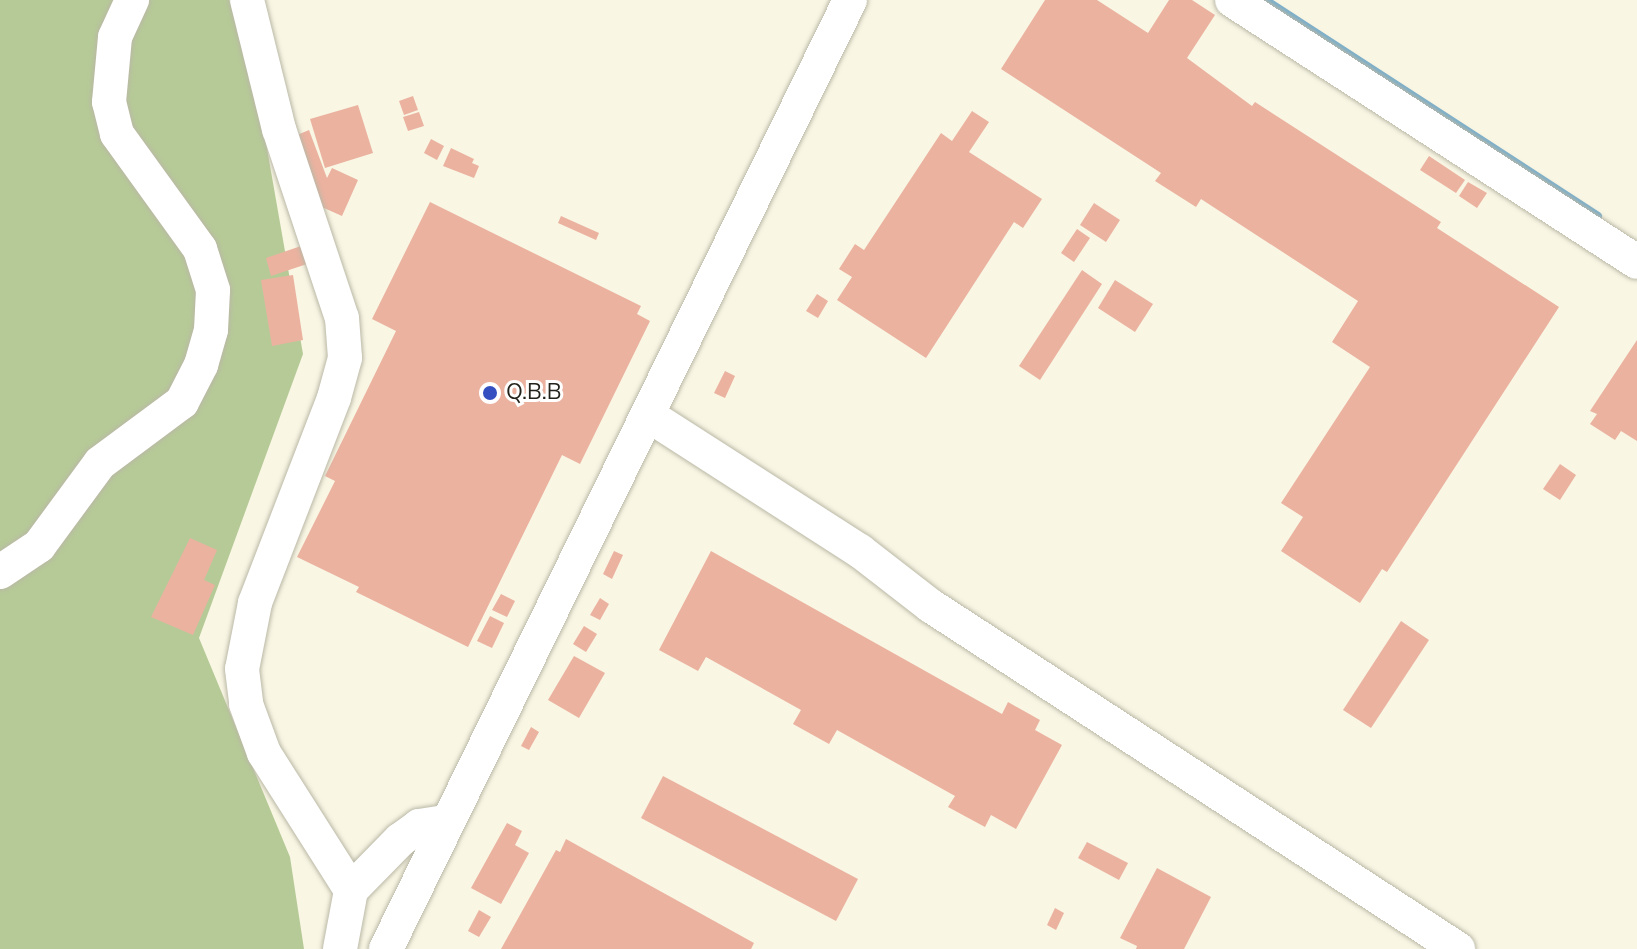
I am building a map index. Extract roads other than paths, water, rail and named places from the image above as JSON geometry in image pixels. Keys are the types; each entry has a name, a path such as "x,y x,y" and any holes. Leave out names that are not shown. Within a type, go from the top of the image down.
{"street":[{"path":"0,572 39,546 100,463 182,402 201,365 211,330 213,290 200,249 117,134 109,102 115,37 132,0"},
{"path":"247,0 279,129 342,318 345,358 334,398 255,603 242,669 246,704 264,753 351,890"},
{"path":"386,949 445,822 850,0"},
{"path":"1232,0 1637,262"},
{"path":"648,415 860,551 931,606 1458,949"},
{"path":"340,949 351,890 400,840 419,826 445,822"}],"waterway":[{"path":"1265,0 1597,216"}],"place":[{"name":"Q.B.B","path":"490,393"}]}
